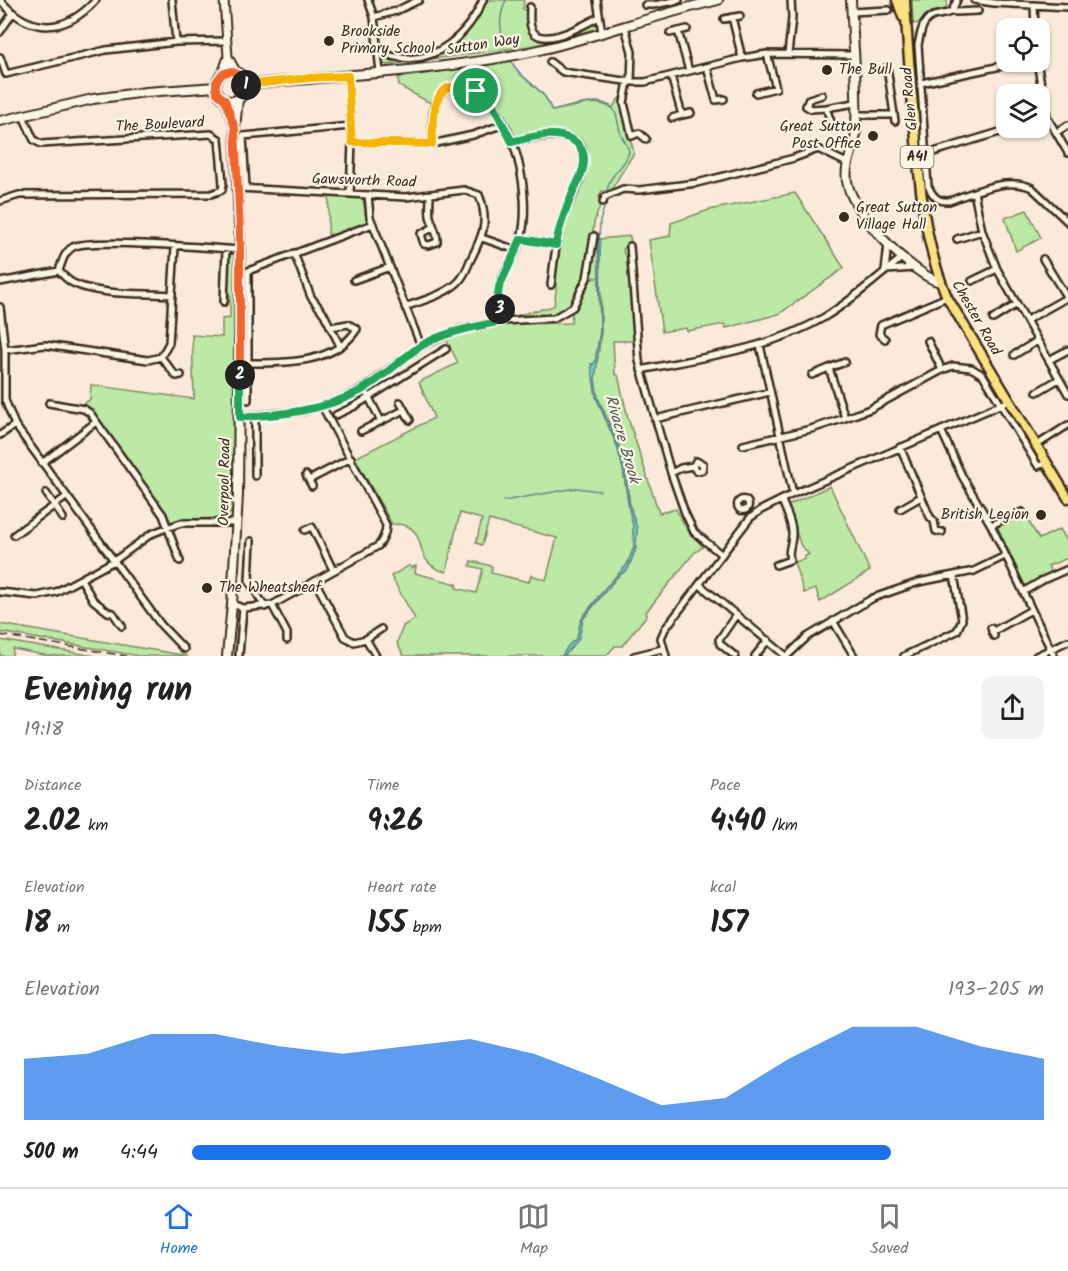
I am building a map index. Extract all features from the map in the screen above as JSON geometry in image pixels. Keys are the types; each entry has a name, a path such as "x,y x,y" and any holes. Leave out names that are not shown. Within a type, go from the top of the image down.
{"main road":[{"name":"Sutton Way","path":"245,85 348,76 537,51 714,0"},
{"path":"851,0 856,135 848,163 847,181 854,202 871,227 916,268 932,280 940,282"},
{"name":"Chester Road","path":"901,0 906,29"},
{"name":"Chester Road","path":"901,0 906,29 921,195 928,240 940,282 946,297 1068,498"},
{"path":"231,71 241,76 245,85 243,94 238,99 225,100 217,93 216,82 222,74 231,71"},
{"path":"0,122 93,99 146,92 216,87"},
{"name":"Overpool Road","path":"226,656 237,523 244,363 240,250 242,188 235,128 238,99"},
{"name":"Overpool Road","path":"225,100 235,128"}],"street":[{"path":"0,0 12,14 35,25 50,26 77,17 96,0"},
{"path":"172,0 176,42"},
{"path":"224,0 228,57 237,73"},
{"path":"368,0 374,17 380,72"},
{"path":"374,17 396,11 419,0"},
{"path":"378,51 396,57 411,58 439,50 463,33 483,0"},
{"path":"597,0 602,33"},
{"path":"645,5 679,0"},
{"path":"788,54 792,18 791,0"},
{"path":"957,0 952,11 958,13 978,11"},
{"path":"974,0 1068,7"},
{"path":"1034,5 1035,18"},
{"path":"530,7 531,27 543,37 572,32 599,17"},
{"path":"851,12 889,10"},
{"name":"Glen Road","path":"952,11 930,16 923,24 918,45 928,186 933,196 942,201 949,201 974,192 1024,184 1032,188 1068,222"},
{"path":"0,32 12,14"},
{"path":"724,19 741,16"},
{"path":"732,17 742,58"},
{"path":"625,27 632,52 624,103 632,136 639,133 646,139"},
{"path":"670,33 687,29"},
{"path":"678,31 688,71"},
{"path":"0,57 6,74 90,53 176,42 226,41"},
{"path":"756,93 776,88 767,54"},
{"path":"550,63 562,72 645,82 767,54 854,56"},
{"path":"222,74 228,57"},
{"path":"707,67 716,100 724,99"},
{"path":"856,115 894,118 885,74 887,67"},
{"path":"921,84 996,67"},
{"path":"348,76 352,142 350,194"},
{"path":"671,76 682,115"},
{"path":"432,144 436,101 447,89 455,86 465,86 491,102 512,142 524,196 521,239 499,287 502,321"},
{"path":"822,95 809,99 806,106 811,109 855,104"},
{"path":"826,108 832,127"},
{"path":"672,118 691,113"},
{"name":"The Boulevard","path":"0,201 19,195 211,194 222,190 224,184 221,146 219,139 211,134 41,144 34,141 23,116"},
{"path":"1050,122 1068,153"},
{"path":"352,142 432,144 474,135 504,124"},
{"path":"1057,132 1068,125"},
{"path":"242,188 243,136 351,126"},
{"path":"927,154 996,133"},
{"path":"512,142 534,136 558,136 574,140 582,150 584,162 563,218 556,245 551,285"},
{"path":"603,202 605,197 622,189 639,190 697,183 794,158 818,149 848,163"},
{"name":"Gawsworth Road","path":"242,188 406,197 464,190 479,195 485,210 482,238 464,274 450,289 405,307"},
{"path":"974,192 982,231 997,269 1068,394"},
{"path":"368,195 368,206 373,224 421,346"},
{"path":"430,195 430,215 434,227"},
{"path":"340,346 324,314 311,297 294,253 373,224"},
{"path":"957,239 982,231"},
{"path":"240,417 304,411 322,406 364,388 421,346 459,330 502,321 554,318 573,307 587,278 594,236"},
{"path":"482,238 516,250"},
{"path":"521,239 556,245"},
{"path":"59,271 67,252 80,244 240,250"},
{"path":"885,271 888,244"},
{"path":"630,246 641,370 671,473 694,532 722,555"},
{"path":"5,350 45,345 148,360 161,357 169,343 175,247"},
{"path":"224,303 226,249"},
{"name":"Overpool Road","path":"248,400 244,363 248,271 294,253"},
{"path":"641,370 760,345 793,334 851,300 903,257"},
{"path":"1027,320 1067,297 1043,259"},
{"path":"354,280 390,267"},
{"path":"885,271 916,268"},
{"path":"972,281 997,269"},
{"path":"59,271 71,282 82,286 118,292 172,295"},
{"path":"0,282 59,271"},
{"path":"885,339 879,334 881,325 946,297"},
{"path":"993,319 1017,304"},
{"path":"0,307 5,350 5,400 15,425 161,625 184,649"},
{"path":"244,363 297,362 318,357 340,346 357,329 348,324 331,327"},
{"path":"743,446 845,418 885,402 942,370 928,341"},
{"path":"1014,355 1037,341"},
{"path":"760,345 793,494"},
{"path":"336,415 446,349"},
{"path":"1049,360 1068,350"},
{"path":"161,357 177,377"},
{"path":"405,358 411,370"},
{"path":"812,375 845,362"},
{"name":"Chester Road","path":"942,370 953,366 971,368 983,375 1038,466 1047,463"},
{"path":"829,368 845,418"},
{"path":"1037,392 1059,379"},
{"path":"364,388 381,421"},
{"path":"655,419 770,392"},
{"path":"666,656 662,638 665,629 750,518 793,494 1009,401"},
{"path":"400,402 410,420"},
{"path":"49,404 84,409 96,422 163,515 180,561"},
{"path":"232,604 243,608 268,606 378,546 386,531 386,525 322,406"},
{"path":"361,431 404,410"},
{"name":"Overpool Road","path":"255,416 255,476"},
{"path":"42,463 96,422"},
{"path":"0,435 15,425"},
{"path":"1037,445 1068,425"},
{"path":"940,430 967,486 991,525 1053,653"},
{"path":"900,447 937,532"},
{"path":"309,481 351,458"},
{"path":"671,473 693,466"},
{"path":"46,493 63,518"},
{"path":"14,534 66,496"},
{"path":"900,509 921,497"},
{"path":"776,565 790,560 788,554 792,529 782,501"},
{"path":"745,510 750,518"},
{"path":"991,525 1022,512"},
{"path":"0,592 25,595 48,594 65,589 114,561 151,534 182,523 237,523"},
{"path":"305,530 315,526 333,570"},
{"path":"251,541 249,581 287,633 287,640"},
{"path":"700,585 786,656 807,637 884,594 919,582 974,571 1005,556"},
{"path":"1023,592 1068,569"},
{"path":"904,656 957,631 961,626 962,620 954,575"},
{"path":"81,579 93,600 108,612 113,613 122,626"},
{"path":"315,581 345,637 354,642 366,639 381,629"},
{"path":"239,655 243,608"},
{"path":"992,632 1031,610"},
{"path":"735,656 720,644 719,640 736,615"},
{"path":"833,621 854,656"},
{"path":"366,639 376,656"},
{"path":"755,656 768,640"},
{"path":"1036,656 1053,653 1068,641"},
{"path":"634,656 663,649"}],"green space":[{"path":"484,0 524,0 523,9 527,11 532,34 542,40 567,35 590,23 594,23 599,28 537,45 387,65 381,63 387,57 410,60 455,42 472,25"},
{"path":"912,0 947,0 946,11 931,12 921,23 913,24"},
{"path":"511,61 545,97 552,111 590,103 612,108 624,92 621,104 634,153 612,191 602,191 599,196 602,200 594,223 589,270 569,307 560,314 550,316 518,317 518,315 554,306 557,283 554,279 560,236 586,163 581,144 546,133 533,134 514,140 501,114 489,98 462,84 444,87 437,93 432,104 399,86 398,78"},
{"path":"795,193 844,268 779,314 726,328 725,324 687,331 686,328 662,332 649,240 670,236 671,223 709,210"},
{"path":"329,196 363,198 367,223 335,235 328,234"},
{"path":"1027,210 1041,238 1016,251 1005,218"},
{"path":"630,236 631,243 623,250 628,257 635,341 613,341 615,374 618,375 628,418 659,513 676,509 686,528 703,547 694,553 646,612 647,615 622,646 615,646 606,656 564,656 577,641 583,619 616,578 628,569 636,548 637,528 630,506 625,470 619,446 598,398 595,380 601,331 600,239"},
{"path":"595,239 598,239 600,331 595,362 592,364 596,397 617,446 633,525 634,547 627,565 606,587 583,617 577,638 562,656 404,656 397,643 403,626 415,619 391,576 410,565 411,568 416,566 415,573 457,584 456,588 476,593 483,569 470,566 471,561 492,566 491,573 529,582 531,575 546,580 557,538 489,520 482,545 476,543 482,519 460,513 446,572 435,568 424,556 413,530 405,525 392,524 355,458 434,418 419,382 458,363 446,339 506,324 571,323 579,295 589,280 596,278 591,276"},
{"path":"227,250 235,250 233,509 227,518 182,519 168,523 92,413 80,405 90,400 91,385 194,399 192,335 222,337 222,319 230,318 230,295 225,292"},
{"path":"830,486 870,571 820,602 816,589 804,593 794,562 805,559 804,557 809,554 801,546 787,506"},
{"path":"1025,515 1039,539 1060,529 1068,542 1068,558 1048,566 1052,574 1026,588 998,528 1000,525"},
{"path":"0,624 188,656 139,656 0,632"},
{"path":"0,640 95,656 49,656 13,649 12,656 0,656"}],"water":[{"path":"598,239 600,239 601,331 595,380 598,398 619,446 625,470 630,506 637,528 636,548 628,569 616,578 583,619 579,639 562,656 577,638 583,617 606,587 627,565 634,547 633,525 623,469 617,446 596,397 591,364 595,362 600,331"}],"waterway":[{"path":"504,46 500,23 506,0"},
{"path":"511,61 545,97 552,111 595,102 609,105 616,112 621,135 629,152 624,163 610,181 607,194"},
{"name":"Rivacre Brook","path":"599,241 600,221 606,201"},
{"path":"503,501 576,488 600,491"}],"railway":[{"path":"0,635 126,656"}],"place":[{"name":"Brookside Primary School","path":"329,41"},
{"name":"The Bull","path":"827,70"},
{"name":"Great Sutton Post Office","path":"873,136"},
{"name":"Great Sutton Village Hall","path":"844,217"},
{"name":"British Legion","path":"1041,515"},
{"name":"The Wheatsheaf","path":"207,588"}],"route":[{"path":"231,71 241,76 245,85 348,76 352,142 432,144 434,108 439,95 455,86 465,86 476,91 491,102 512,142 534,136 567,137 578,144 584,156 581,174 563,218 556,245 521,239 499,287 502,321 459,330 421,346 376,381 338,401 304,411 240,417 240,250 235,128 225,100 217,93 216,82 222,74 231,71"}]}
